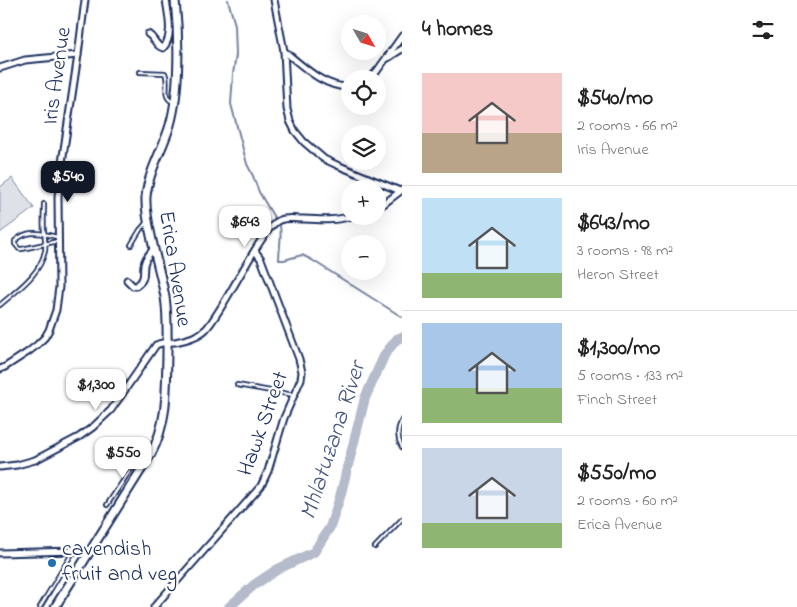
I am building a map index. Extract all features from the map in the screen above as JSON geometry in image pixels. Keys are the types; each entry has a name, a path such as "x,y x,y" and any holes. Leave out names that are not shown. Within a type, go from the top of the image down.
{"street":[{"name":"Iris Avenue","path":"0,369 37,345 45,337 56,310 58,298 58,197 85,0"},
{"path":"148,34 158,46 163,48 166,46 169,30 166,0"},
{"name":"Erica Avenue","path":"55,607 146,463 158,440 163,422 167,342 165,300 148,221 146,197 148,185 168,131 175,103 178,37 175,0"},
{"path":"274,0 284,51 287,110 293,126 313,151 330,162 401,191"},
{"path":"386,59 402,36"},
{"path":"386,59 402,49"},
{"path":"284,51 326,82 341,86"},
{"path":"0,68 25,60 78,55"},
{"path":"378,70 385,60"},
{"path":"386,202 401,191"},
{"path":"0,467 18,465 35,460 79,437 111,410 156,345 198,336 205,330 226,300 269,229 280,220 289,218 334,220 341,218"},
{"path":"127,280 133,286 141,282 146,259 154,248"},
{"name":"Hawk Street","path":"154,607 261,486 268,471 284,418 301,379 302,372 299,359 261,259 255,251"},
{"path":"0,553 90,552"}],"lane":[{"path":"140,72 165,73 167,76 168,100 175,103"},
{"path":"0,305 26,283 42,260 46,243 44,234 44,204"},
{"path":"131,245 148,221"},
{"path":"38,232 58,239 22,249 19,249 15,244 15,241 26,234 38,232"},
{"path":"238,385 294,395"},
{"path":"402,420 398,436 402,447"},
{"path":"108,505 133,466 138,463 146,463"},
{"path":"375,547 402,519"},
{"path":"40,607 74,551"}],"shaded area":[{"path":"12,178 34,208 0,233 0,187"}],"waterway":[{"path":"228,0 235,25 236,55 231,104 247,164 259,192 275,219"},
{"path":"280,226 279,260 302,255 402,317"},
{"name":"Mhlatuzana River","path":"229,607 254,585 278,569 314,552 330,527 340,497 365,398 385,354 397,339 402,337"}],"place":[{"name":"cavendish fruit and veg","path":"52,563"}]}
